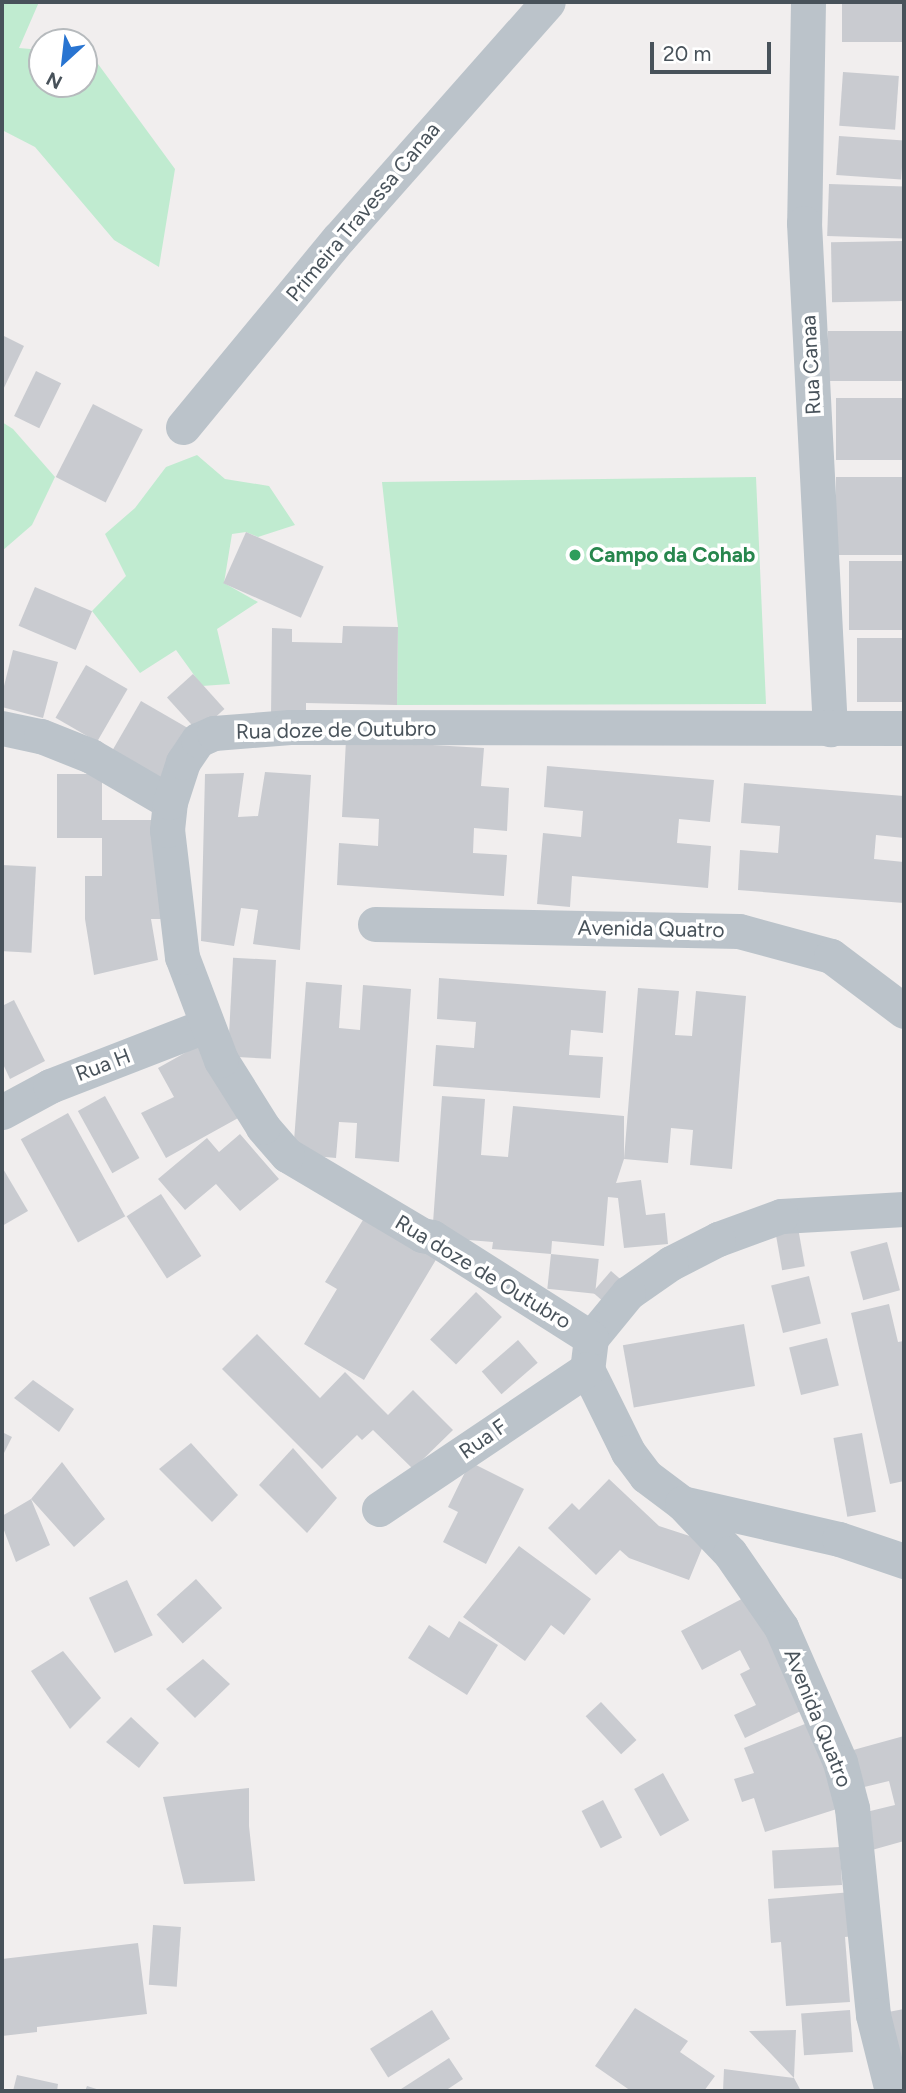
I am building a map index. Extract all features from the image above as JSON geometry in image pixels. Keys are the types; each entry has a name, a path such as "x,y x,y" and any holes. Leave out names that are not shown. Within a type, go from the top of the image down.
{"street":[{"name":"Primeira Travessa Canaa","path":"183,427 348,228 548,2"},
{"name":"Rua Canaa","path":"808,2 804,223 830,729"},
{"path":"2,728 41,736 91,756 170,802"},
{"name":"Rua doze de Outubro","path":"589,1353 432,1237 422,1235 287,1156 238,1088 221,1060 182,957 167,830 170,802 183,762 198,740 238,729 904,728"},
{"name":"Avenida Quatro","path":"375,924 739,931 831,956 904,1011"},
{"name":"Rua H","path":"2,1112 50,1086 207,1025"},
{"path":"589,1353 628,1293 671,1263 729,1235 796,1214 904,1209"},
{"name":"Avenida Quatro","path":"589,1353 628,1452 646,1476 682,1503 730,1553 781,1627 840,1762 852,1808 873,2015 892,2091"},
{"name":"Rua F","path":"379,1509 589,1353"},
{"name":"Avenida Quatro","path":"682,1503 839,1539 904,1561"}],"green space":[{"path":"2,2 39,2 19,48 28,49 28,98 98,98 98,64 175,169 159,267 114,240 35,147 2,130"},
{"path":"2,422 13,429 55,477 32,525 2,551"},
{"path":"197,455 225,479 269,486 295,525 258,537 246,532 232,534 224,583 258,602 217,629 230,684 202,686 176,650 140,673 92,611 126,576 105,534 135,508 166,467"},
{"name":"Campo da Cohab","path":"756,477 766,704 397,705 398,627 382,482"}],"building":[{"path":"842,2 904,2 904,42 842,42"},
{"path":"843,72 899,76 895,130 839,126"},
{"path":"839,136 904,141 901,179 836,175"},
{"path":"829,184 904,187 902,239 827,236"},
{"path":"903,241 904,301 832,302 831,242"},
{"path":"828,331 904,331 904,381 828,381"},
{"path":"2,335 24,346 2,392"},
{"path":"36,371 61,383 39,428 14,416"},
{"path":"836,398 904,398 904,460 836,460"},
{"path":"93,404 143,429 106,502 56,477"},
{"path":"836,477 904,477 904,555 836,555"},
{"path":"246,532 324,567 301,618 223,583"},
{"path":"849,561 904,561 904,630 849,630"},
{"path":"35,587 92,611 76,650 19,626"},
{"path":"343,626 398,627 397,705 306,703 306,717 271,716 272,628 292,629 292,642 342,643"},
{"path":"857,638 904,638 904,702 857,702"},
{"path":"13,650 58,662 43,718 2,707 2,694"},
{"path":"86,665 128,689 97,742 56,718"},
{"path":"193,674 224,709 198,732 167,697"},
{"path":"141,701 192,730 164,780 112,750"},
{"path":"346,740 484,748 481,786 509,788 507,831 474,828 473,853 507,855 504,896 337,885 339,843 378,846 379,819 342,817"},
{"path":"547,766 714,780 710,822 679,819 677,843 711,846 708,888 572,876 570,907 537,904 543,833 581,837 583,811 544,807"},
{"path":"265,772 311,775 300,950 253,944 258,910 241,908 234,946 201,941 205,774 244,773 238,817 258,816"},
{"path":"57,774 102,774 102,820 160,820 163,919 151,919 158,960 94,975 85,919 85,876 102,876 102,838 57,838"},
{"path":"744,783 904,796 904,838 876,835 874,859 904,862 904,903 738,890 740,850 778,853 780,826 741,823"},
{"path":"2,865 36,867 31,953 2,951"},
{"path":"233,958 276,960 271,1059 228,1057"},
{"path":"439,978 606,991 603,1033 571,1030 569,1055 603,1057 600,1098 433,1086 436,1045 474,1048 476,1022 437,1019"},
{"path":"306,982 342,985 339,1028 360,1030 363,985 411,989 399,1162 355,1158 357,1123 339,1122 336,1158 293,1154"},
{"path":"638,988 679,991 675,1035 692,1036 696,991 746,996 732,1169 690,1165 693,1130 671,1128 668,1163 624,1159"},
{"path":"14,1000 45,1061 10,1079 2,1062 2,1006"},
{"path":"199,1045 240,1117 166,1158 141,1113 174,1097 158,1068"},
{"path":"105,1096 139,1158 112,1173 78,1111"},
{"path":"442,1096 485,1099 481,1155 508,1157 513,1106 624,1116 624,1159 616,1183 641,1180 646,1215 665,1213 668,1244 624,1248 618,1198 608,1197 604,1246 552,1241 551,1254 492,1249 493,1242 432,1237"},
{"path":"68,1113 125,1216 78,1242 21,1139"},
{"path":"240,1134 279,1179 240,1211 216,1184 185,1210 158,1179 207,1138 219,1152"},
{"path":"2,1167 28,1211 2,1226"},
{"path":"161,1194 201,1256 167,1278 127,1216"},
{"path":"366,1215 437,1258 364,1380 304,1344 337,1289 325,1282"},
{"path":"797,1222 805,1266 782,1270 774,1226"},
{"path":"887,1242 900,1290 863,1300 850,1252"},
{"path":"551,1254 599,1259 595,1294 547,1289"},
{"path":"611,1271 625,1283 606,1304 593,1292"},
{"path":"809,1276 821,1324 783,1333 771,1285"},
{"path":"476,1292 502,1317 456,1364 430,1339"},
{"path":"889,1304 898,1342 904,1341 904,1481 890,1484 851,1313"},
{"path":"744,1324 755,1386 634,1407 623,1345"},
{"path":"257,1334 320,1398 345,1372 388,1415 413,1390 453,1430 413,1469 373,1430 362,1440 357,1435 322,1469 222,1369"},
{"path":"827,1338 839,1386 801,1395 789,1347"},
{"path":"518,1340 538,1363 501,1394 482,1371"},
{"path":"33,1380 74,1409 59,1432 14,1398"},
{"path":"2,1432 12,1437 2,1457"},
{"path":"862,1433 876,1512 847,1517 833,1438"},
{"path":"191,1443 238,1495 212,1522 159,1469"},
{"path":"293,1448 337,1498 307,1533 259,1485"},
{"path":"62,1462 105,1519 74,1547 31,1499"},
{"path":"470,1462 524,1489 486,1564 443,1542 458,1512 448,1507"},
{"path":"609,1479 659,1526 705,1541 689,1580 629,1558 620,1550 596,1575 548,1528 572,1503 579,1510"},
{"path":"31,1499 50,1545 16,1562 2,1525 2,1516"},
{"path":"519,1546 591,1599 564,1635 551,1625 525,1661 463,1617"},
{"path":"196,1579 222,1608 183,1643 157,1614"},
{"path":"127,1580 153,1635 115,1653 89,1598"},
{"path":"751,1594 805,1709 745,1738 734,1715 756,1705 740,1674 750,1669 740,1650 702,1670 681,1631"},
{"path":"459,1621 498,1645 467,1695 408,1658 429,1625 449,1638"},
{"path":"63,1651 101,1698 70,1729 31,1671"},
{"path":"203,1659 230,1684 195,1718 166,1689"},
{"path":"601,1702 636,1740 621,1754 586,1716"},
{"path":"131,1717 159,1743 139,1768 106,1742"},
{"path":"810,1722 843,1807 765,1832 754,1798 742,1802 734,1779 754,1773 744,1748"},
{"path":"904,1736 904,1841 872,1850 862,1813 895,1805 889,1781 856,1789 846,1752"},
{"path":"663,1773 689,1820 660,1836 634,1789"},
{"path":"249,1788 249,1826 255,1881 184,1884 163,1797"},
{"path":"603,1800 622,1837 601,1848 582,1811"},
{"path":"840,1847 842,1885 774,1889 772,1851"},
{"path":"852,1892 856,1936 845,1937 850,2002 786,2006 781,1942 771,1943 768,1899"},
{"path":"153,1925 181,1927 177,1987 149,1985"},
{"path":"138,1943 147,2014 37,2027 37,2032 2,2036 2,1959"},
{"path":"635,2008 688,2041 680,2052 715,2076 704,2091 631,2091 595,2066"},
{"path":"904,2009 904,2091 883,2013"},
{"path":"432,2010 450,2039 388,2078 370,2049"},
{"path":"850,2010 853,2052 804,2055 801,2013"},
{"path":"796,2030 794,2078 749,2031"},
{"path":"449,2058 463,2079 445,2091 398,2091"},
{"path":"724,2069 794,2078 801,2091 723,2091"},
{"path":"17,2075 58,2084 57,2091 13,2091"},
{"path":"87,2086 103,2091 85,2091"}],"place":[{"name":"Campo da Cohab","path":"575,555"}]}
